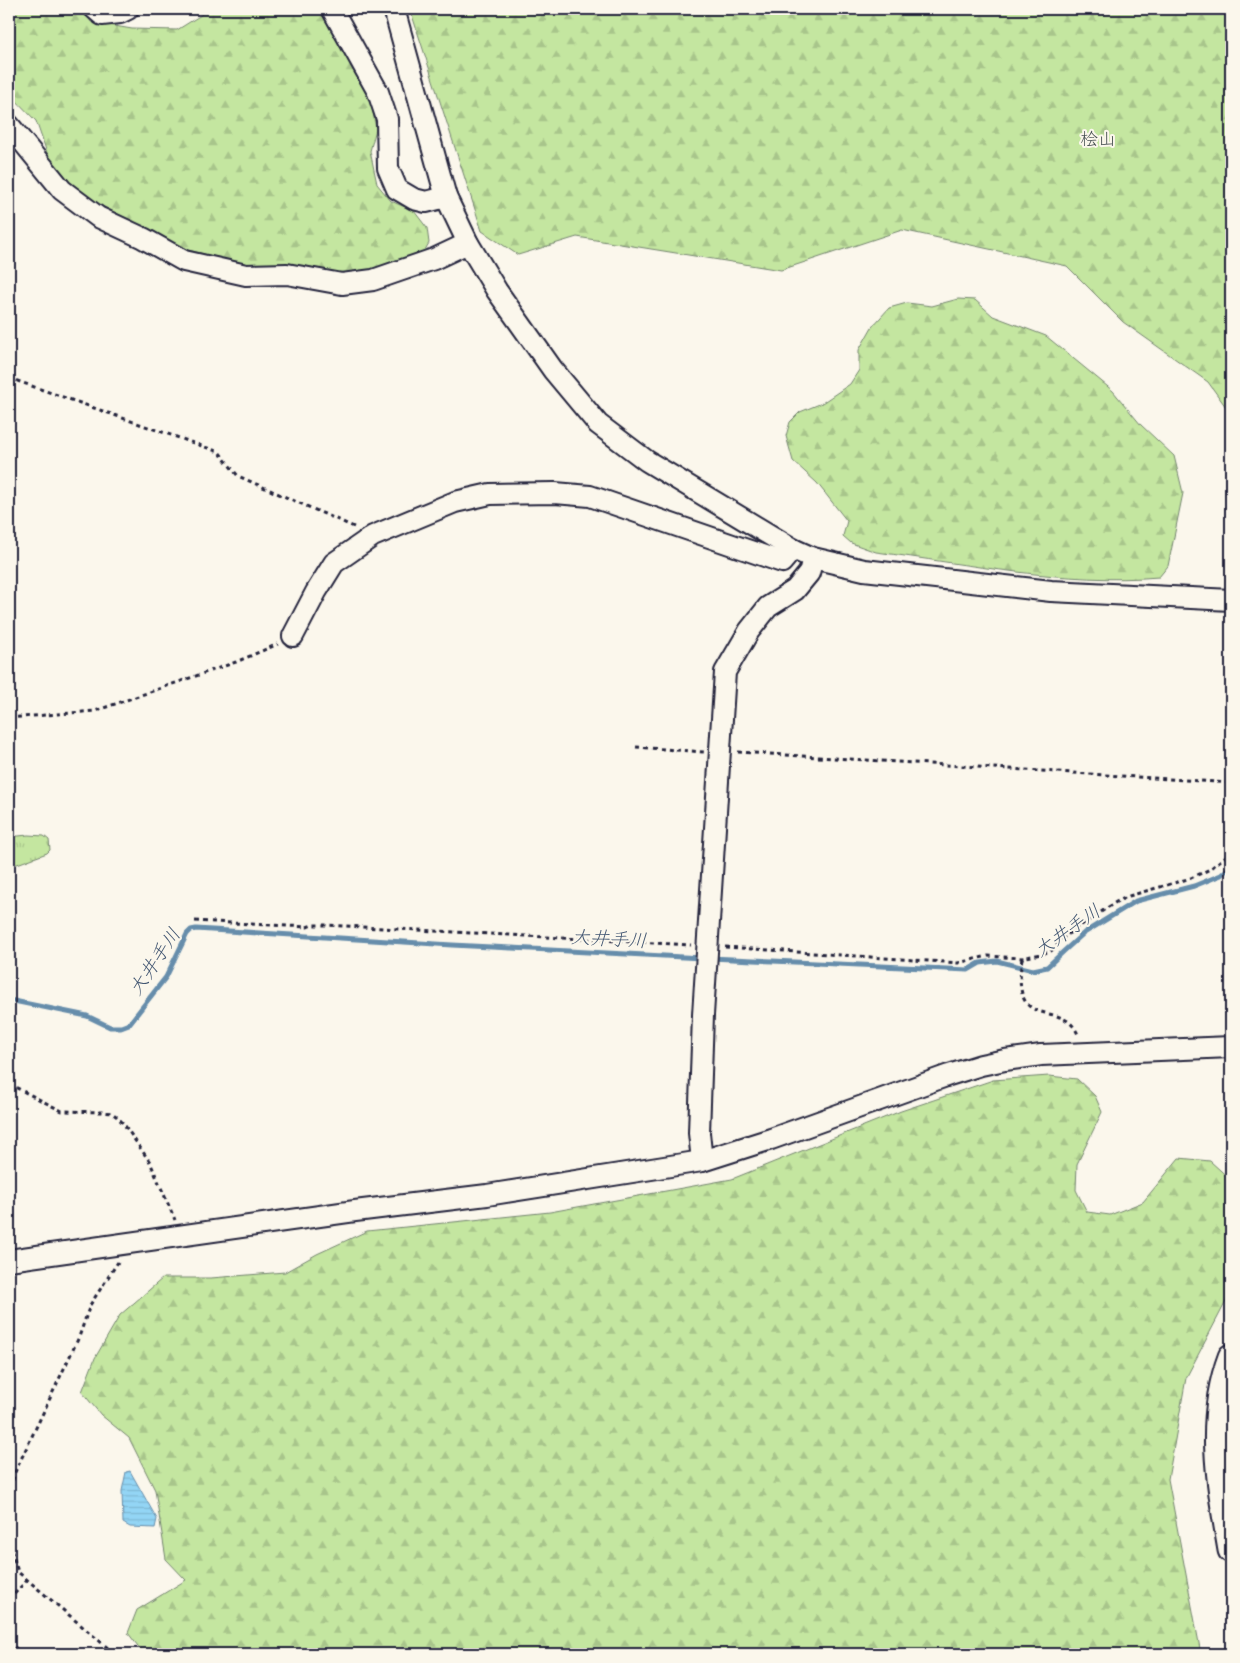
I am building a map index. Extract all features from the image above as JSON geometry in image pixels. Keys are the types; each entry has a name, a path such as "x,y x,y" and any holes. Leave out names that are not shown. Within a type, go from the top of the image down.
{"main road":[{"path":"1231,1357 1224,1375 1216,1429 1219,1480 1231,1550"}],"street":[{"path":"94,9 102,16 120,13 128,9"},
{"path":"332,9 378,92 387,119 388,168 397,189 414,199 426,202 446,196"},
{"path":"394,9 446,196 468,243 497,291 553,370 598,424 647,461 793,549 813,558 864,570 1051,591 1231,600"},
{"path":"9,125 62,190 98,217 143,238 184,261 246,274 287,274 342,284 373,280 434,259 468,243"},
{"path":"293,636 334,563 373,536 455,502 490,494 555,493 590,496 782,562 793,549"},
{"path":"702,1161 699,1133 715,751 725,672 749,631 768,607 795,590 809,573 813,558"},
{"path":"9,1260 355,1211 487,1195 702,1161 771,1139 950,1074 981,1065 1041,1055 1231,1047"}],"path":[{"path":"9,378 219,452 238,476 373,536"},
{"path":"9,718 95,711 236,662 271,648 293,636"},
{"path":"636,747 1231,783"},
{"path":"195,921 307,927 326,925 708,953 958,963 988,956 1022,960 1050,951 1065,936 1116,902 1129,896 1191,878 1210,869 1231,852"},
{"path":"1022,960 1021,992 1031,1009 1061,1016 1075,1027 1080,1037"},
{"path":"9,1084 62,1111 102,1112 112,1113 116,1116 124,1123 150,1162 183,1236"},
{"path":"9,1496 15,1472 80,1337 90,1305 121,1257 120,1245"},
{"path":"9,1543 18,1572 115,1654"},
{"path":"9,1600 27,1580"},
{"path":"9,1641 21,1654"}],"green space":[{"path":"9,9 82,9 91,22 132,29 177,30 201,15 205,9 319,9 350,58 371,101 376,129 370,151 377,184 391,201 414,211 427,228 429,243 422,255 366,272 337,273 295,266 249,265 188,250 83,196 55,176 36,121 9,93"},
{"name":"桧山","path":"410,9 1231,9 1231,414 1208,382 1123,322 1067,266 902,230 781,270 577,237 518,255 482,231"},
{"path":"958,299 975,300 993,316 1046,336 1113,391 1141,425 1174,456 1183,493 1168,566 1159,577 1124,579 1088,578 1017,572 876,552 851,543 843,536 847,521 817,483 793,461 786,436 790,422 800,412 822,403 850,384 859,370 859,350 872,327 889,308 907,303 932,306"},
{"path":"44,836 49,840 50,850 47,853 9,867 9,837"},
{"path":"1049,1076 1077,1079 1095,1096 1102,1112 1077,1164 1076,1190 1087,1212 1110,1215 1143,1202 1179,1158 1210,1161 1231,1180 1231,1292 1186,1378 1168,1479 1201,1654 144,1654 128,1633 137,1610 186,1580 166,1559 155,1490 129,1438 101,1415 82,1392 95,1358 120,1315 163,1278 211,1278 285,1272 317,1254 367,1231 550,1212 732,1179 901,1111 993,1080"}],"water":[{"path":"130,1471 157,1519 155,1528 130,1527 123,1523 122,1491 126,1472"}],"waterway":[{"name":"大井手川","path":"710,958 968,970 980,963 997,961 1033,970 1047,967 1084,933 1136,901 1194,886 1221,875 1231,866"},
{"name":"大井手川","path":"9,1000 87,1016 110,1027 121,1027 129,1024 166,977 187,934 191,930 196,929 702,958"}]}
